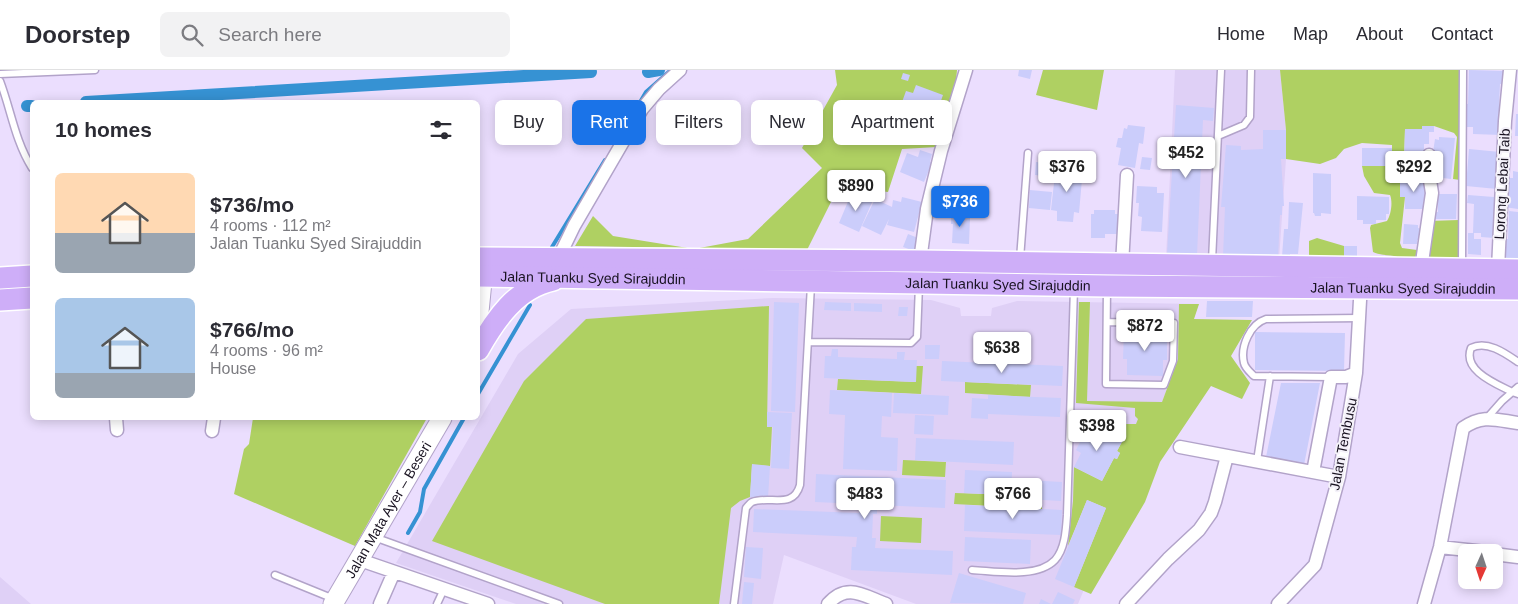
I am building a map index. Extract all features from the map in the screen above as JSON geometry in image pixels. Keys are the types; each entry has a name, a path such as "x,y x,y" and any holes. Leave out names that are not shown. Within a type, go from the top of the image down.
{"highway":[{"name":"Jalan Tuanku Syed Sirajuddin","path":"563,268 811,282 1020,263 1212,266 1518,289"},
{"name":"Jalan Tuanku Syed Sirajuddin","path":"481,267 920,272 1074,286 1362,277 1421,268 1508,269"},
{"path":"480,346 493,323 505,308 518,297 548,281 563,268"},
{"path":"0,278 30,276"},
{"path":"0,300 30,298"}],"main road":[{"path":"480,285 481,267"},
{"name":"Jalan Mata Ayer – Beseri","path":"334,602 441,420"}],"street":[{"path":"563,268 574,226 642,109 659,89 680,70"},
{"path":"920,272 927,209 941,151 966,70"},
{"name":"Lorong Lebai Taib","path":"1508,269 1505,121 1510,70"},
{"path":"1421,268 1432,193 1428,168 1429,155"},
{"path":"1122,265 1127,175"},
{"name":"Jalan Tembusu","path":"1278,604 1315,565 1339,477 1356,373 1362,277"},
{"path":"1313,472 1331,377 1346,377 1356,373"},
{"path":"1424,604 1440,547 1463,428 1473,422 1487,418 1518,423"},
{"path":"212,431 214,420"},
{"path":"1180,447 1339,477"},
{"path":"1126,604 1168,559 1199,530 1211,513 1227,456"},
{"path":"1440,547 1458,549"},
{"path":"1503,555 1518,557"},
{"path":"360,560 488,604"},
{"path":"380,604 394,572"},
{"path":"828,604 835,596 850,591 886,604"}],"lane":[{"path":"0,74 95,70"},
{"path":"1212,266 1221,70"},
{"path":"1218,136 1244,125 1250,117 1251,70"},
{"path":"1462,269 1463,70"},
{"path":"0,81 16,135 30,164"},
{"path":"1020,263 1028,153"},
{"path":"808,342 912,344 917,337 920,272"},
{"path":"734,604 746,508 752,502 789,499 798,493 800,485 811,282"},
{"path":"972,570 1029,572 1042,569 1055,560 1064,540 1067,516 1074,286"},
{"path":"1107,322 1174,323 1173,361 1164,384 1106,384 1107,322 1108,286"},
{"path":"1331,377 1254,376 1246,368 1244,362 1246,338 1260,321 1266,319 1360,318"},
{"path":"1515,393 1478,371 1472,365 1469,354 1471,348 1476,345 1486,346 1506,354 1518,362"},
{"path":"1257,461 1270,376"},
{"path":"1487,418 1515,393 1518,387"},
{"path":"373,537 559,604"},
{"path":"275,575 334,602"},
{"path":"437,604 444,589"}],"shaded area":[{"path":"1175,70 1280,70 1286,130 1286,159 1279,260 1166,258"},
{"path":"773,298 931,300 960,308 961,316 991,316 992,308 1017,301 1199,304 1162,402 1078,604 916,604 784,555 773,604 516,604 396,563 518,354 571,309"},
{"path":"0,577 31,604 0,604"}],"green space":[{"path":"835,70 957,70 951,100 833,100 833,145 938,145 937,147 902,149 888,192 839,186 807,250 699,248 748,239 822,168 802,148 804,145 823,145 823,110 837,85"},
{"path":"1043,70 1104,70 1097,110 1036,95"},
{"path":"1280,70 1460,70 1460,180 1453,179 1457,137 1454,133 1434,126 1422,126 1422,129 1405,129 1405,179 1400,179 1400,197 1405,197 1400,243 1402,248 1417,250 1414,263 1394,256 1373,252 1371,225 1387,221 1391,201 1390,195 1374,193 1364,176 1362,166 1392,166 1392,145 1362,143 1344,149 1336,158 1320,164 1286,159 1286,130"},
{"path":"593,216 613,236 687,248 575,246"},
{"path":"1459,220 1459,262 1426,261 1429,221"},
{"path":"1317,238 1344,246 1344,259 1309,258 1309,241"},
{"path":"1079,302 1090,302 1087,401 1162,402 1178,359 1179,304 1199,304 1194,319 1252,320 1231,356 1250,383 1242,399 1211,386 1160,462 1145,502 1091,594 1074,587 1106,508 1087,500 1068,546 1073,501 1074,467 1102,481 1114,458 1117,459 1120,453 1117,451 1123,440 1099,428 1102,424 1136,424 1138,419 1135,416 1135,408 1076,403"},
{"path":"769,306 767,426 772,427 770,466 752,465 750,497 740,501 731,508 719,604 605,604 432,541 524,381 586,319"},
{"path":"916,366 923,366 921,394 837,390 838,379 915,382"},
{"path":"965,382 1031,385 1030,397 965,393"},
{"path":"253,420 426,420 355,546 234,494 244,449 249,444"},
{"path":"903,460 946,462 945,477 902,475"},
{"path":"1020,485 1027,485 1027,499 1042,500 1042,509 1019,508"},
{"path":"955,493 1011,495 1011,507 954,504"},
{"path":"881,516 922,518 921,543 880,541"}],"building":[{"path":"1019,70 1032,70 1030,79 1018,76"},
{"path":"1469,70 1503,71 1503,84 1500,84 1499,105 1502,106 1501,135 1473,134 1473,127 1465,127"},
{"path":"903,73 910,75 908,81 901,79"},
{"path":"916,85 943,95 941,100 903,100 906,91 913,93"},
{"path":"1176,105 1214,108 1213,121 1203,120 1197,255 1167,254"},
{"path":"1516,114 1518,114 1518,136 1515,136"},
{"path":"1128,125 1145,127 1143,144 1139,143 1135,168 1118,165 1121,148 1116,147 1118,138 1122,138 1124,128 1127,129"},
{"path":"1422,126 1434,126 1434,132 1429,132 1429,144 1424,144 1424,165 1404,164 1405,129 1422,129"},
{"path":"1263,130 1286,130 1286,159 1281,159 1284,206 1282,206 1282,215 1280,215 1278,259 1223,256 1225,207 1221,207 1226,145 1241,146 1241,150 1263,149"},
{"path":"1439,137 1455,138 1451,179 1435,177 1437,152 1433,152 1435,139 1439,140"},
{"path":"1362,148 1392,148 1392,166 1362,166"},
{"path":"1469,149 1500,152 1497,189 1466,186"},
{"path":"920,150 932,154 930,162 932,163 924,182 900,172 907,153 918,157"},
{"path":"1142,157 1152,158 1150,170 1140,169"},
{"path":"1036,162 1054,164 1053,177 1035,175"},
{"path":"1055,166 1083,168 1079,213 1074,212 1073,222 1057,221 1057,211 1051,210 1054,183 1071,184 1071,179 1054,177"},
{"path":"1513,171 1518,172 1518,209 1504,207 1507,178 1513,178"},
{"path":"1313,173 1331,174 1331,214 1321,213 1321,216 1315,216 1313,213"},
{"path":"1400,179 1424,179 1424,186 1429,186 1429,201 1424,201 1424,209 1405,209 1405,197 1400,197"},
{"path":"1137,186 1157,187 1157,193 1164,193 1162,232 1141,231 1142,217 1138,216 1139,203 1136,203"},
{"path":"1030,190 1052,192 1050,210 1029,208"},
{"path":"852,192 873,200 859,232 839,223"},
{"path":"1438,194 1457,194 1456,219 1435,219 1435,212 1438,212"},
{"path":"1468,195 1494,197 1494,203 1496,203 1494,238 1481,237 1481,233 1473,233 1474,204 1467,203"},
{"path":"1357,196 1389,197 1389,214 1386,214 1386,220 1376,220 1376,224 1363,224 1363,220 1357,220"},
{"path":"902,197 922,202 914,232 887,225 889,219 881,235 862,226 875,199 892,207 893,200 901,202"},
{"path":"1289,202 1303,203 1298,254 1290,254 1290,258 1282,257 1284,229 1288,229"},
{"path":"1094,210 1115,210 1115,214 1118,214 1117,234 1105,234 1105,238 1091,238 1091,214 1094,214"},
{"path":"1509,211 1518,212 1518,259 1503,258 1504,239 1508,239"},
{"path":"951,212 963,212 963,217 970,218 969,244 952,243 953,224 951,224"},
{"path":"1404,224 1418,225 1418,228 1422,229 1422,240 1417,240 1417,244 1403,244"},
{"path":"1468,233 1474,233 1474,239 1481,239 1481,255 1468,254"},
{"path":"908,234 918,238 914,251 903,247"},
{"path":"1344,246 1357,246 1357,259 1344,259"},
{"path":"1207,301 1253,301 1252,317 1206,317"},
{"path":"774,302 799,303 795,412 771,411"},
{"path":"825,302 851,303 851,311 824,310"},
{"path":"854,303 882,304 882,312 854,311"},
{"path":"899,307 908,307 907,316 898,316"},
{"path":"1124,330 1167,331 1167,360 1163,360 1163,376 1127,375 1127,359 1123,359"},
{"path":"1255,332 1345,333 1344,371 1255,370"},
{"path":"925,345 940,345 939,359 925,359"},
{"path":"832,349 838,349 838,357 897,359 897,352 905,352 904,360 917,360 916,382 824,378 825,356 831,356"},
{"path":"942,361 1063,366 1062,386 941,381"},
{"path":"1281,383 1320,383 1304,465 1266,457"},
{"path":"830,390 892,393 891,417 882,416 881,437 898,438 897,471 843,469 845,415 829,414"},
{"path":"894,393 949,396 948,415 893,413"},
{"path":"988,395 1061,398 1060,417 988,414 988,419 971,418 972,398 988,399"},
{"path":"767,412 792,413 789,469 771,468 773,427 767,427"},
{"path":"915,415 934,416 933,435 914,434"},
{"path":"1089,424 1123,440 1117,451 1120,453 1117,459 1114,458 1102,481 1074,467 1081,453 1076,450"},
{"path":"916,438 1014,442 1013,465 915,460"},
{"path":"752,464 770,466 768,498 750,497"},
{"path":"965,470 1012,472 1011,495 964,493"},
{"path":"816,474 946,480 945,508 877,505 877,514 873,514 872,538 876,538 875,548 953,551 952,575 851,570 852,547 856,547 857,537 753,532 754,509 859,513 859,504 815,502"},
{"path":"1027,480 1062,482 1061,501 1026,499"},
{"path":"1087,500 1106,508 1074,587 1055,579"},
{"path":"965,505 1062,510 1061,535 964,531"},
{"path":"965,537 1031,540 1030,564 964,561"},
{"path":"746,547 763,548 761,579 744,577"},
{"path":"959,573 1026,593 1023,604 950,603"},
{"path":"744,582 754,583 752,604 742,604"},
{"path":"1058,592 1075,600 1073,604 1052,604"},
{"path":"1041,599 1051,604 1039,604"}],"waterway":[{"path":"648,72 659,70"},
{"path":"641,100 646,92 671,70"},
{"path":"120,100 591,72"},
{"path":"552,247 605,160"},
{"path":"480,391 530,305"},
{"path":"408,533 420,512 424,489 463,420"}]}
